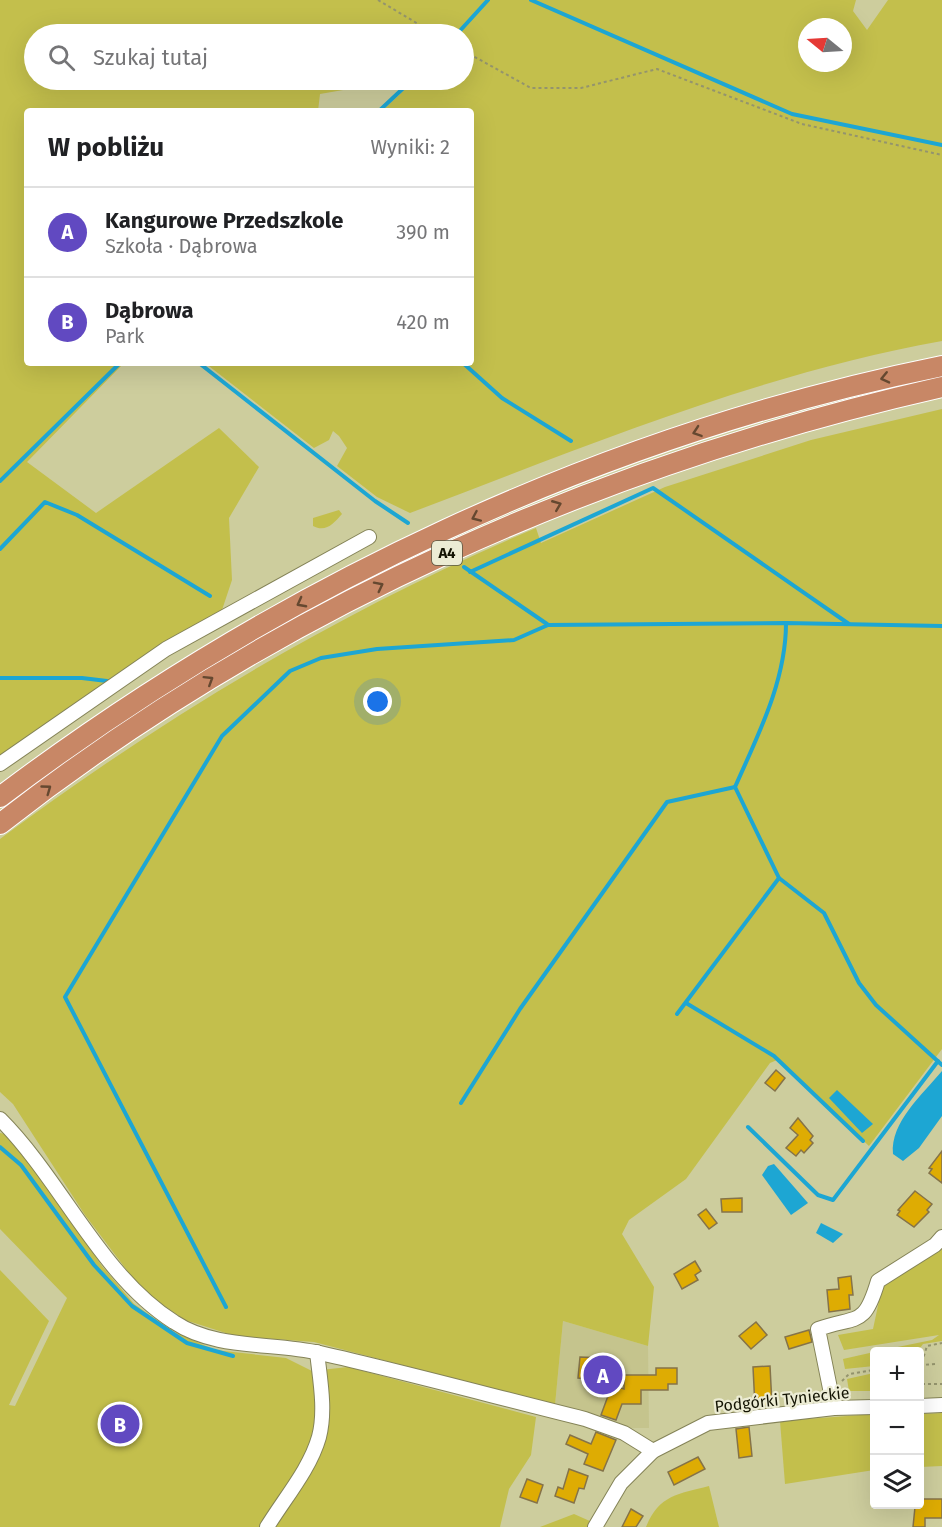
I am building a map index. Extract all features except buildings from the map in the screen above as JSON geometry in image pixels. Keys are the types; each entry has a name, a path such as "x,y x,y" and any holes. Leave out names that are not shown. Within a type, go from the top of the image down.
{"highway":[{"name":"A4","path":"0,797 79,740 207,656 348,578 433,536 550,485 716,425 844,388 942,366"},
{"name":"A4","path":"0,824 93,756 216,676 315,619 441,555 556,505 710,450 796,423 942,387"}],"street":[{"path":"0,765 166,650 369,537"},
{"path":"0,1119 44,1168 129,1285 174,1323 229,1342 317,1352 585,1419 624,1433 652,1451"},
{"path":"834,1408 818,1329 857,1320 872,1303 878,1281 935,1245 942,1237"},
{"path":"267,1527 311,1455 319,1437 322,1409 317,1352"},
{"path":"924,1406 942,1405"},
{"name":"Podgórki Tynieckie","path":"595,1527 621,1483 652,1451 708,1423 834,1408 870,1407"}],"path":[{"path":"378,0 418,24"},
{"path":"474,57 531,88 581,88 657,69 802,124 942,154"},
{"path":"924,1354 927,1346 942,1343"},
{"path":"924,1365 936,1364"},
{"path":"833,1383 842,1382 849,1374 870,1371"},
{"path":"924,1384 942,1384"}],"shaded area":[{"path":"0,0 856,0 853,11 867,30 888,0 942,0 942,341 873,355 739,393 606,438 410,513 377,497 337,466 347,448 333,431 329,440 314,448 209,366 474,366 474,108 385,108 404,90 474,90 474,24 24,24 24,90 343,90 320,94 318,108 24,108 24,366 121,366 27,462 96,513 219,428 259,467 229,518 232,580 221,613 0,757"},
{"path":"942,409 942,1049 869,1146 777,1060 770,1063 686,1179 629,1220 622,1234 654,1287 648,1346 563,1321 555,1405 314,1342 235,1336 185,1320 156,1300 132,1277 85,1215 13,1104 0,1092 0,839 127,749 258,667 325,629 464,560 536,528 541,543 665,487 811,440"},
{"path":"339,510 342,514 326,528 313,526 313,518"},
{"path":"0,1133 5,1134 40,1175 102,1266 134,1304 174,1332 215,1350 286,1358 312,1371 348,1367 536,1417 531,1455 509,1489 500,1527 0,1527 0,1270 49,1321 9,1405 15,1406 67,1298 0,1229"},
{"path":"942,1247 942,1341 923,1344 921,1347 898,1347 932,1340 939,1335 844,1350 838,1335 873,1329 882,1287"},
{"path":"563,1321 648,1346 649,1428 626,1428 600,1417 555,1405"},
{"path":"870,1353 870,1366 845,1369 843,1359"},
{"path":"870,1374 870,1391 849,1391 847,1379"},
{"path":"942,1413 942,1466 924,1467 924,1414"},
{"path":"870,1414 870,1471 785,1484 780,1421"},
{"path":"709,1486 719,1527 646,1527 651,1516 663,1502 679,1494"},
{"path":"574,1514 592,1522 590,1527 540,1527"}],"water":[{"path":"942,1071 942,1116 919,1148 903,1161 893,1154 893,1142 897,1131 909,1109"},
{"path":"837,1090 873,1124 862,1133 829,1098"},
{"path":"774,1164 808,1203 791,1215 762,1175 768,1166"},
{"path":"821,1223 843,1234 833,1243 816,1233"}],"waterway":[{"path":"466,24 488,0"},
{"path":"531,0 792,114 942,145"},
{"path":"382,108 401,90"},
{"path":"0,481 117,366"},
{"path":"203,366 375,501 408,523"},
{"path":"466,366 502,398 571,441"},
{"path":"470,572 653,488 849,624"},
{"path":"0,549 45,502 77,515 210,596"},
{"path":"464,567 547,624"},
{"path":"735,787 776,687 785,645 786,623"},
{"path":"226,1307 65,997 222,736 290,671 321,658 377,649 514,640 548,625 786,623 942,626"},
{"path":"0,678 82,678 107,681"},
{"path":"735,787 779,878 824,913 859,983 876,1005 942,1065"},
{"path":"461,1103 520,1009 667,802 735,787"},
{"path":"677,1014 779,878"},
{"path":"686,1003 774,1056 863,1141"},
{"path":"748,1127 818,1195 833,1200 938,1061"},
{"path":"0,1147 21,1165 94,1265 132,1306 187,1343 233,1356"}],"place":[{"name":"Kangurowe Przedszkole","path":"603,1375"},
{"name":"Dąbrowa","path":"120,1424"}]}
